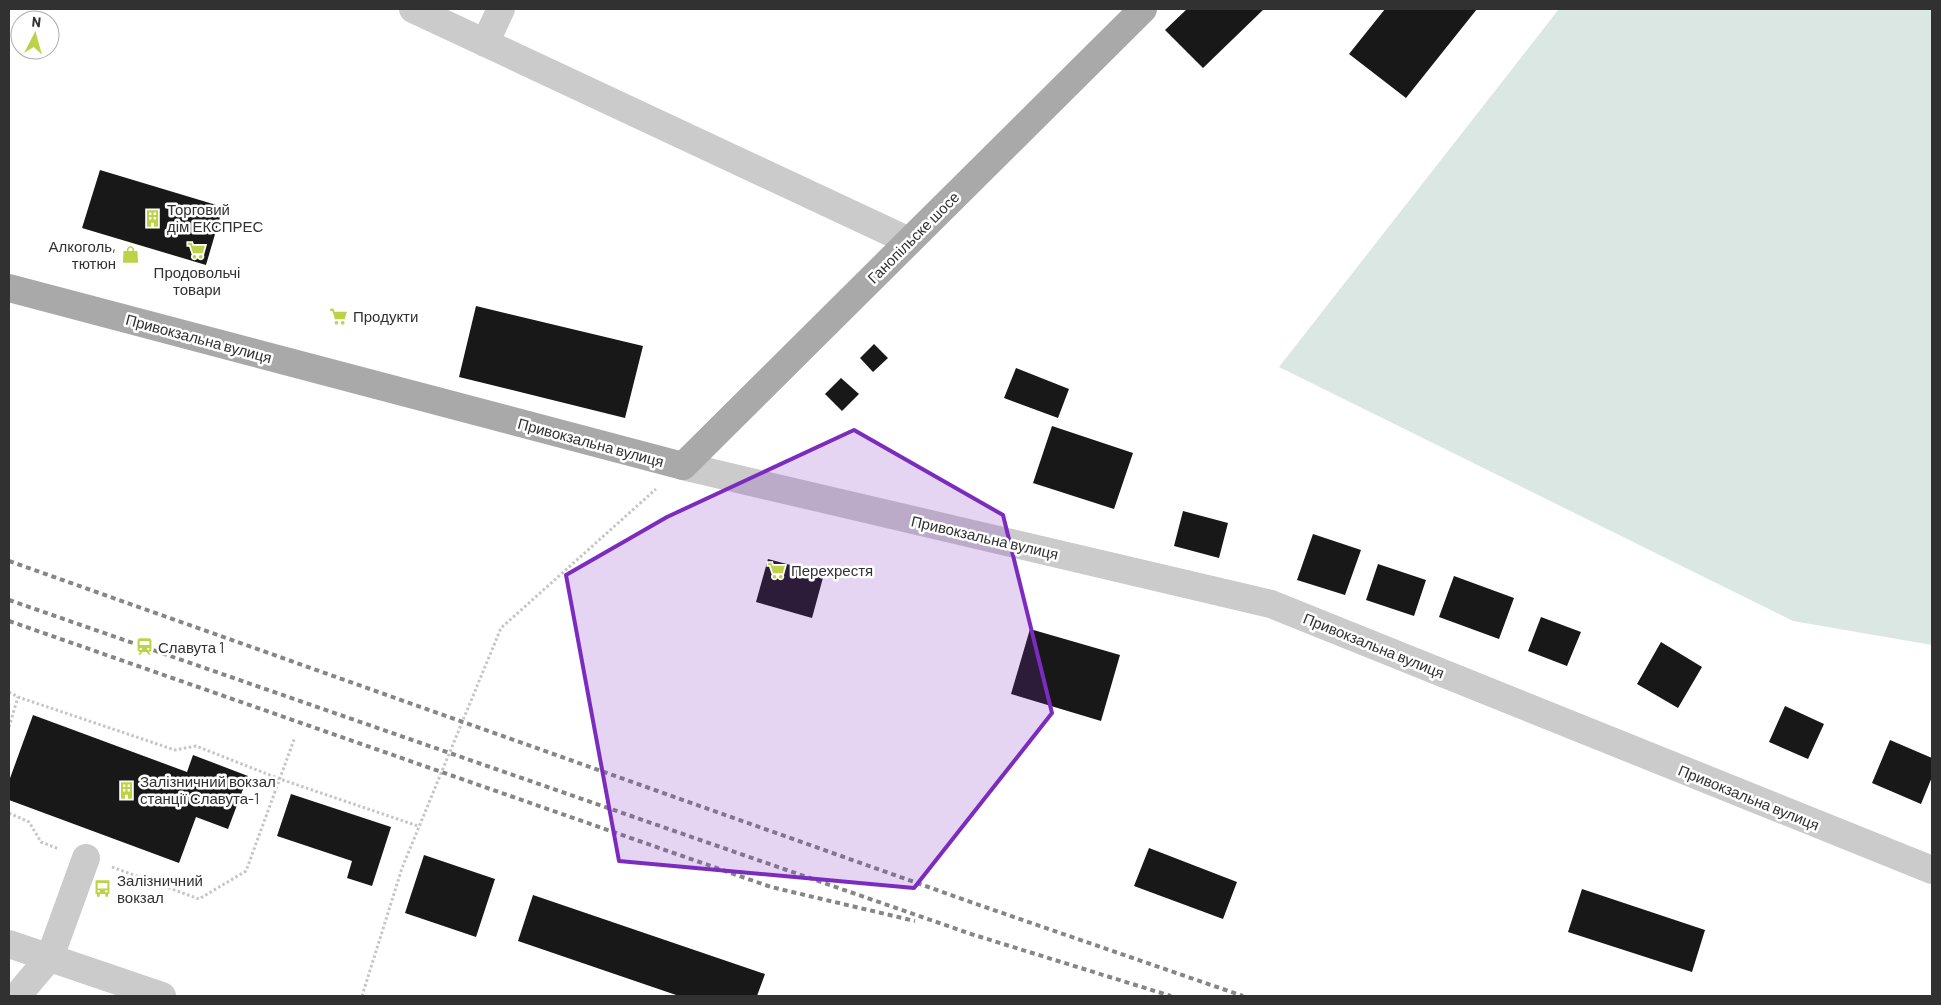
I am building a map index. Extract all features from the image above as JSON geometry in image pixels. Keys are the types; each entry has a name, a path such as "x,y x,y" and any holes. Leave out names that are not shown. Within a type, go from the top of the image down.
{"main road":[{"name":"Ганопільске шосе","path":"683,466 1143,9"},
{"name":"Привокзальна вулиця","path":"9,288 683,466"}],"street":[{"path":"413,9 909,241"},
{"path":"485,43 501,9"},
{"name":"Привокзальна вулиця","path":"683,466 1271,604 1932,870"},
{"path":"17,996 50,957 86,858"},
{"path":"9,944 162,996"}],"path":[{"path":"362,996 402,868 501,628 683,466"},
{"path":"9,692 18,697 175,750 196,746 280,779 418,826"},
{"path":"9,727 18,697"},
{"path":"199,899 246,871 295,737"}],"highlighted area":[{"path":"854,430 1003,515 1052,713 914,888 619,861 566,575 667,517"}],"shaded area":[{"path":"1559,9 1932,9 1932,645 1793,621 1279,367"}],"building":[{"path":"1187,9 1264,9 1203,68 1165,30"},
{"path":"1385,9 1477,9 1406,98 1349,54"},
{"name":"Торговий дім ЕКСПРЕС","path":"100,170 223,207 206,265 82,228"},
{"path":"476,306 643,346 625,418 459,377"},
{"path":"874,344 888,358 873,372 860,358"},
{"path":"1016,368 1069,389 1058,418 1004,398"},
{"path":"841,378 859,394 842,411 825,394"},
{"path":"1052,426 1133,453 1114,509 1033,483"},
{"path":"1183,511 1228,523 1219,558 1174,546"},
{"path":"1313,534 1361,550 1345,595 1297,580"},
{"path":"768,559 824,574 812,618 756,602"},
{"path":"1378,564 1426,580 1414,616 1366,600"},
{"path":"1454,576 1514,598 1499,639 1439,617"},
{"path":"1541,617 1581,632 1567,666 1528,651"},
{"path":"1030,629 1120,655 1101,721 1011,694"},
{"path":"1661,642 1702,667 1678,708 1637,684"},
{"path":"1785,706 1824,724 1808,759 1769,742"},
{"name":"Залізничний вокзал станції Славута-1","path":"33,715 187,772 193,755 248,776 228,829 196,817 179,863 9,800 9,781"},
{"path":"1890,740 1932,758 1932,777 1921,804 1872,783"},
{"path":"291,794 391,827 372,886 347,878 352,861 277,836"},
{"path":"1149,848 1237,882 1223,919 1134,886"},
{"path":"424,855 495,879 476,937 405,913"},
{"path":"1582,889 1705,930 1692,972 1568,932"},
{"path":"533,895 765,974 757,996 679,996 518,941"}],"railway":[{"path":"9,561 982,906 1243,996"},
{"path":"9,600 971,934 1171,996"},
{"path":"9,621 771,887 915,921"}],"place":[{"name":"Торговий дім ЕКСПРЕС","path":"153,218"},
{"name":"Продовольчі товари","path":"197,251"},
{"name":"Алкоголь, тютюн","path":"130,255"},
{"name":"Продукти","path":"339,316"},
{"name":"Перехрестя","path":"777,570"},
{"name":"Славута 1","path":"144,647"},
{"name":"Залізничний вокзал станції Славута-1","path":"126,790"},
{"name":"Залізничний вокзал","path":"103,889"}]}
